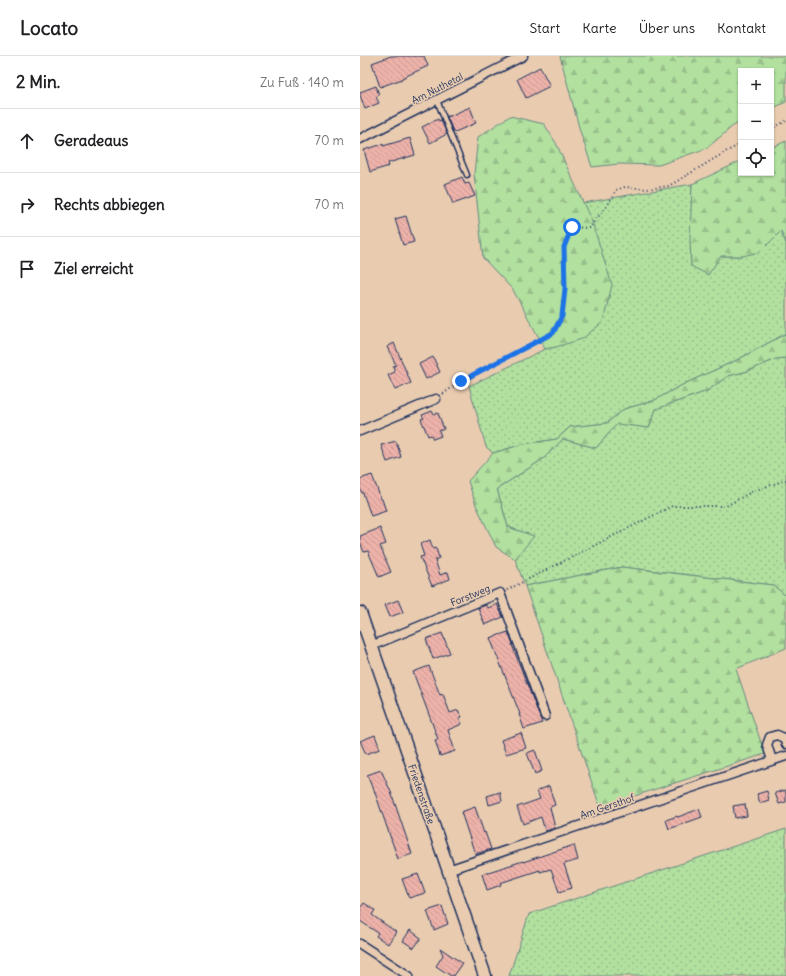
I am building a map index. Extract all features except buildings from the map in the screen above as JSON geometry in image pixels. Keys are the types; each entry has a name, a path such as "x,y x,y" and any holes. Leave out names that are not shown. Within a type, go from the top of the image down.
{"main road":[{"name":"Friedenstraße","path":"360,613 485,976"}],"street":[{"name":"Am Nuthetal","path":"360,139 524,56"},
{"path":"360,431 436,399"},
{"name":"Forstweg","path":"371,646 500,594 545,716"},
{"path":"772,760 767,744 770,737 776,735 780,736 784,738 786,744"},
{"name":"Am Gersthof","path":"448,870 786,756"},
{"path":"360,944 409,976"}],"lane":[{"path":"437,100 467,175"}],"path":[{"path":"774,127 786,121"},
{"path":"436,399 461,381 553,333 562,316 565,289 564,247 572,227 589,228 607,206 616,190 625,187 647,189 669,186 738,146"},
{"path":"500,594 672,506 726,506 753,491 786,480"}],"green space":[{"path":"560,56 786,56 786,102 774,108 774,68 738,68 738,124 707,148 659,165 619,164 592,167 580,131"},
{"path":"510,116 544,124 556,143 592,222 612,285 603,322 582,339 545,349 513,290 483,258 474,174 478,137"},
{"path":"786,141 786,243 781,231 760,252 742,256 721,256 708,275 691,266 690,239 692,184 738,162 738,176 774,176 774,147"},
{"path":"692,184 691,266 721,256 742,256 781,231 786,243 786,334 739,359 684,384 653,401 624,409 607,423 570,427 557,439 524,444 493,453 486,447 469,386 545,349 556,347 592,222 583,203"},
{"path":"786,334 786,358 776,359 748,371 728,376 707,391 656,409 649,428 617,424 596,448 563,439 543,459 497,489 508,527 534,536 515,559 496,547 476,505 468,481 493,453 524,444 557,439 570,427 607,423 624,409 653,401 684,384 739,359"},
{"path":"786,358 786,596 773,585 622,567 525,586 515,559 533,536 508,527 497,489 543,459 563,439 596,448 617,423 649,428 656,409 707,391 728,376 748,371 776,359"},
{"path":"622,567 773,585 786,596 786,648 736,669 765,754 600,807 525,586"},
{"path":"786,829 786,976 509,976 529,914"}],"route":[{"path":"461,381 553,333 562,316 565,289 564,247 572,227"}]}
